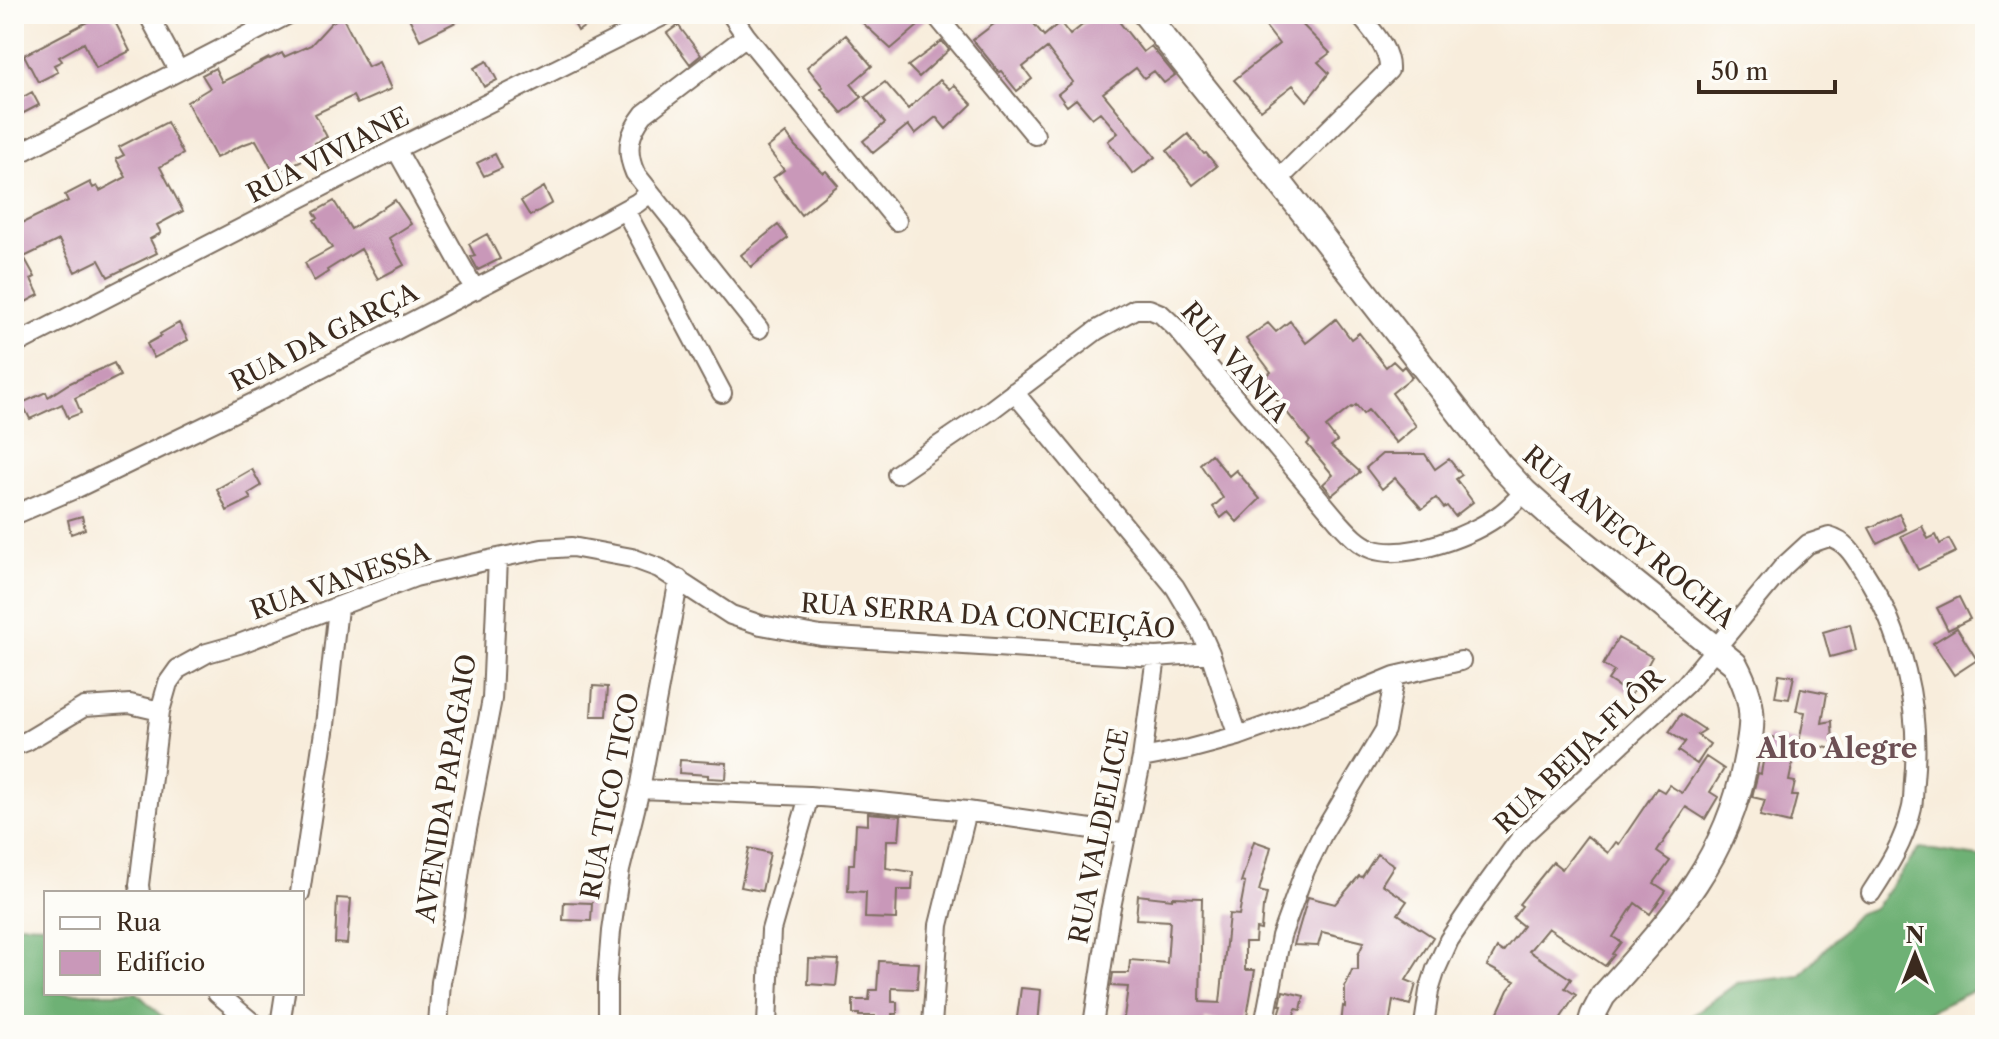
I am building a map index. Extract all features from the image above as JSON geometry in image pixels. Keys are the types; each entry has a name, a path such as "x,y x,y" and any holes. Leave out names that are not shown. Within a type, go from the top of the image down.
{"street":[{"path":"148,14 178,70"},
{"path":"14,156 289,14"},
{"name":"RUA VIVIANE","path":"14,345 667,14"},
{"path":"731,14 897,221"},
{"path":"935,14 1035,135"},
{"name":"RUA ANECY ROCHA","path":"1145,14 1499,464 1554,518 1735,664 1747,686 1752,725 1731,818 1688,897 1603,996 1590,1025"},
{"path":"1278,180 1389,70 1386,49 1359,14"},
{"path":"746,36 644,114 634,126 629,152 635,173 759,329"},
{"path":"396,149 475,290"},
{"name":"RUA DA GARÇA","path":"14,515 276,392 475,290 625,210 650,193"},
{"path":"625,210 722,393"},
{"name":"RUA VANIA","path":"897,474 991,410 1097,330 1135,309 1149,309 1161,314 1177,329 1338,521 1357,541 1371,549 1405,552 1459,537 1501,515 1525,492"},
{"path":"1014,392 1175,587 1210,653 1238,736"},
{"name":"RUA BEIJA-FLÔR","path":"1424,1025 1429,991 1449,940 1522,836 1674,695 1783,567 1808,544 1829,537 1851,551 1886,612 1897,638 1916,729 1912,810 1896,855 1871,893"},
{"name":"RUA VANESSA","path":"160,711 168,683 178,669 207,653 338,608 415,577 542,549 572,547 632,558 679,579"},
{"name":"AVENIDA PAPAGAIO","path":"438,1025 441,982 461,861 492,699 498,558"},
{"name":"RUA SERRA DA CONCEIÇÃO","path":"679,579 731,615 761,625 821,636 1156,657 1210,653"},
{"name":"RUA TICO TICO","path":"607,1025 611,931 620,870 640,789 679,579"},
{"path":"300,891 325,725 338,608"},
{"name":"RUA VALDELICE","path":"1093,1025 1110,912 1142,758 1156,657"},
{"path":"1142,758 1238,736 1395,676 1461,661"},
{"path":"1264,1025 1281,936 1305,870 1323,833 1385,730 1395,676"},
{"path":"14,746 84,707 130,704 160,711 140,891"},
{"path":"640,789 809,796 967,811 1126,834"},
{"path":"767,1025 771,930 809,796"},
{"path":"932,1025 939,925 967,811"},
{"path":"219,995 255,1025"},
{"path":"280,1025 285,995"}],"green space":[{"path":"1920,848 1985,858 1985,985 1901,1025 1679,1025 1737,983 1800,976 1857,914 1874,908"},
{"path":"14,924 44,925 44,995 139,995 171,1025 14,1025"}],"building":[{"path":"85,14 111,14 130,51 96,68 84,43 59,57 62,61 54,65 58,72 38,82 24,55 89,21"},
{"path":"407,14 472,14 420,40"},
{"path":"569,14 603,14 578,31"},
{"path":"853,14 923,14 925,20 891,49"},
{"path":"1007,14 1026,14 1044,36 1060,22 1070,35 1096,14 1113,14 1143,52 1151,46 1175,75 1164,83 1154,71 1144,78 1136,68 1103,93 1155,157 1133,174 1108,141 1118,133 1100,112 1092,118 1076,99 1067,106 1058,94 1073,82 1047,48 1023,67 1032,79 1017,91 973,40"},
{"path":"1256,14 1292,14 1330,53 1318,62 1329,73 1307,101 1293,85 1261,110 1234,80 1279,44"},
{"path":"342,16 368,67 379,62 391,89 357,104 353,96 315,114 327,137 315,143 320,152 274,173 256,140 216,158 187,102 210,88 202,75 215,68 222,82 269,58 282,53 284,57 311,45 331,23"},
{"path":"678,25 701,55 690,64 667,33"},
{"path":"846,35 872,66 851,84 862,97 842,113 807,67"},
{"path":"942,41 949,50 919,77 908,66"},
{"path":"487,61 497,80 484,87 474,68"},
{"path":"940,80 950,89 954,85 972,104 946,129 936,117 915,134 908,125 873,153 863,141 885,123 865,97 885,82 908,109"},
{"path":"32,92 39,105 14,118 14,102"},
{"path":"167,122 183,154 160,167 183,211 157,225 161,233 150,239 157,253 108,277 99,260 75,272 59,240 24,257 35,277 31,279 39,295 14,308 14,227 68,201 65,195 90,182 93,188 97,186 100,191 126,177 116,159 124,155 119,147"},
{"path":"786,133 795,146 838,185 801,215 773,178 784,170 767,148"},
{"path":"1188,134 1217,166 1193,185 1167,151"},
{"path":"495,154 502,168 484,176 477,163"},
{"path":"544,187 552,203 530,216 521,201"},
{"path":"395,200 411,224 389,238 404,265 378,279 361,249 314,281 305,263 332,248 314,220 318,218 314,212 334,201 351,229"},
{"path":"778,225 788,238 751,267 741,255"},
{"path":"487,234 500,259 478,270 469,244"},
{"path":"1336,319 1351,339 1359,333 1386,367 1393,361 1401,369 1404,366 1412,377 1392,393 1416,426 1396,443 1368,410 1363,414 1356,405 1326,427 1337,441 1331,446 1360,472 1332,495 1323,484 1333,475 1268,389 1262,379 1271,372 1246,339 1268,323 1276,332 1290,321 1306,343"},
{"path":"179,323 188,340 154,358 147,344"},
{"path":"114,363 120,376 75,398 81,413 68,418 62,404 30,419 22,403 46,392 48,397"},
{"path":"1211,454 1229,476 1236,470 1260,499 1237,522 1228,512 1221,518 1213,507 1223,498 1200,464"},
{"path":"1382,454 1425,454 1435,469 1449,459 1462,475 1456,479 1473,502 1455,516 1436,498 1422,509 1395,478 1382,489 1366,468"},
{"path":"252,469 261,486 248,494 251,499 227,511 217,489"},
{"path":"1899,514 1906,529 1877,543 1869,528"},
{"path":"82,516 85,529 71,534 68,520"},
{"path":"1922,526 1928,539 1936,535 1940,544 1949,539 1956,552 1918,570 1901,536"},
{"path":"1959,597 1970,619 1948,630 1937,608"},
{"path":"1850,624 1856,650 1830,657 1823,632"},
{"path":"1957,628 1977,660 1954,675 1933,643"},
{"path":"1618,638 1652,657 1631,695 1608,680 1614,671 1603,665"},
{"path":"1779,674 1794,676 1789,699 1775,697"},
{"path":"593,686 608,687 606,716 591,716"},
{"path":"1801,688 1827,693 1822,723 1832,721 1833,749 1799,742 1805,712 1796,711"},
{"path":"1681,714 1705,730 1697,735 1710,744 1697,764 1678,751 1686,741 1669,732"},
{"path":"1767,736 1797,742 1789,781 1795,782 1792,796 1797,796 1790,823 1760,816 1765,800 1752,797 1758,773 1761,774"},
{"path":"1706,757 1724,769 1710,792 1718,797 1705,819 1686,807 1657,852 1670,861 1654,883 1666,891 1650,914 1635,903 1613,937 1621,942 1605,966 1548,928 1529,951 1571,979 1565,988 1576,995 1556,1025 1492,1025 1515,981 1487,966 1497,948 1503,952 1523,926 1513,918 1522,906 1519,904 1553,862 1562,869 1587,836 1608,853 1616,842 1619,844 1657,788 1664,792 1669,785 1682,793"},
{"path":"680,760 727,763 726,779 679,773"},
{"path":"868,813 901,816 899,840 887,840 886,868 913,872 912,890 897,890 896,919 865,918 866,892 848,891 849,864 854,864 856,824 868,825"},
{"path":"1254,841 1271,847 1259,891 1267,893 1261,930 1256,929 1255,942 1245,942 1245,970 1255,970 1246,1022 1205,1020 1205,1025 1123,1025 1128,987 1111,986 1113,973 1129,973 1130,960 1167,963 1170,921 1136,919 1138,895 1172,899 1202,898 1200,1002 1220,1003 1229,914 1239,915 1245,883 1241,882"},
{"path":"749,848 770,853 762,891 741,887"},
{"path":"1377,854 1394,865 1382,884 1407,901 1398,914 1433,937 1406,980 1416,984 1410,1005 1393,1000 1389,1025 1341,1025 1345,987 1352,970 1358,970 1358,955 1364,942 1322,932 1318,946 1294,945 1308,897 1335,904 1359,876 1362,877"},
{"path":"337,898 351,899 347,944 335,943"},
{"path":"564,902 592,903 591,921 563,920"},
{"path":"809,959 839,960 836,986 808,984"},
{"path":"879,961 919,963 917,989 892,988 892,1002 897,1002 897,1014 892,1014 893,1025 875,1025 875,1016 853,1014 853,1000 869,1000 870,990 877,990"},
{"path":"1021,988 1041,990 1038,1025 1016,1025"},
{"path":"1283,991 1304,996 1301,1010 1296,1009 1292,1022 1278,1018"}],"district":[{"name":"Alto Alegre","path":"1837,748"}]}
